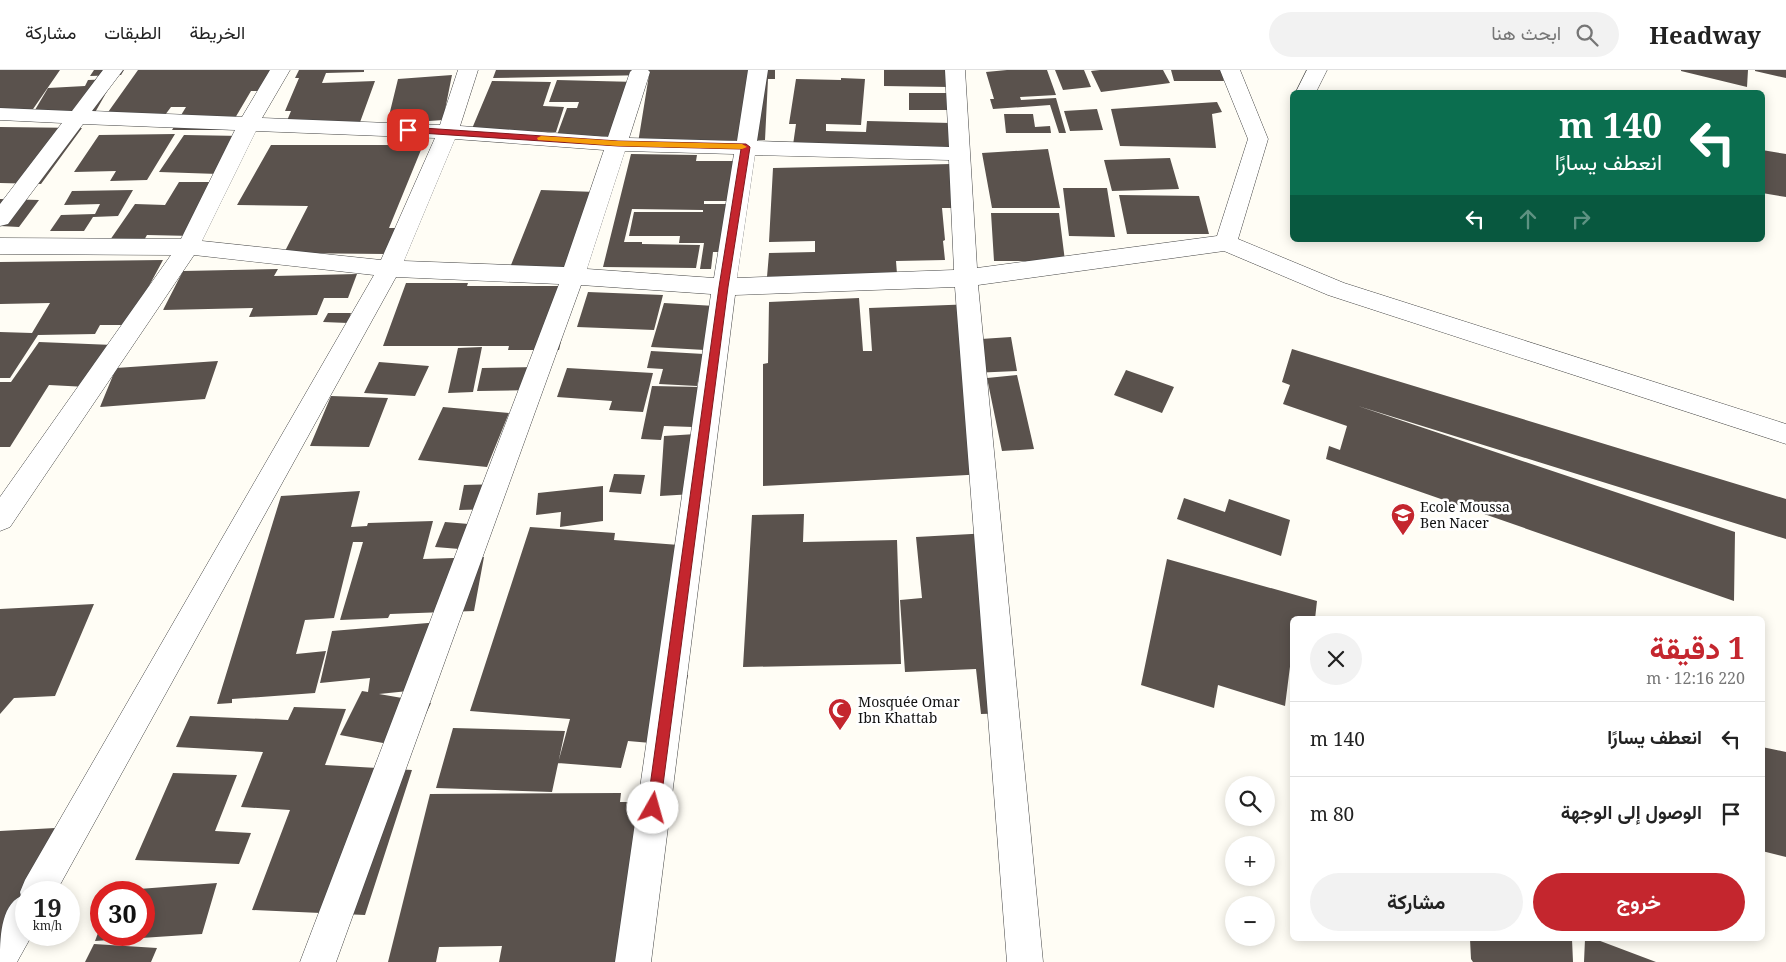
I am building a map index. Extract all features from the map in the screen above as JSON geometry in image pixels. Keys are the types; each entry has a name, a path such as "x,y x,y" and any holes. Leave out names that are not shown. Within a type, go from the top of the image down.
{"street":[{"path":"0,219 113,70"},
{"path":"0,519 188,248 249,123 280,70"},
{"path":"43,881 389,269 448,132 468,70"},
{"path":"632,962 724,287 758,70"},
{"path":"955,70 966,278 1025,962"},
{"path":"1226,243 1258,139 1230,70"},
{"path":"1307,90 1317,70"},
{"path":"318,962 574,276 640,72"},
{"path":"0,114 448,132 618,144 958,154"},
{"path":"0,246 188,248 389,269 574,276 724,287 966,278 1226,243 1336,289 1786,434"},
{"path":"0,958 15,931"}],"building":[{"path":"0,70 60,70 31,112 0,112"},
{"path":"94,70 124,70 121,75 90,76"},
{"path":"138,70 272,70 260,91 251,91 228,130 172,130 186,107 171,107 165,115 106,115"},
{"path":"299,70 364,70 364,72 326,73 322,83 375,81 359,125 284,128 291,111 285,111 299,78 295,78"},
{"path":"496,70 775,70 775,79 768,79 765,140 638,143 649,75 493,78"},
{"path":"884,70 949,70 949,87 884,86"},
{"path":"1047,70 1056,95 1020,97 1021,100 1056,98 1066,133 1059,133 1050,105 993,109 990,99 994,99 986,72"},
{"path":"1055,70 1084,70 1091,87 1063,90"},
{"path":"1163,70 1170,83 1101,92 1091,71"},
{"path":"1171,70 1221,70 1224,81 1174,81"},
{"path":"1748,70 1747,87 1681,71"},
{"path":"1786,70 1786,78 1755,71"},
{"path":"452,75 443,120 387,124 398,79"},
{"path":"841,78 865,79 861,125 826,124 826,131 866,132 867,121 951,123 951,149 793,145 796,124 789,124 796,79 841,80"},
{"path":"114,79 93,116 29,120 48,88 85,86 88,80"},
{"path":"557,80 637,82 629,137 557,135 567,108 577,108 579,102 549,102"},
{"path":"492,81 551,82 543,106 564,107 556,132 471,131"},
{"path":"909,93 949,93 950,110 909,110"},
{"path":"1217,102 1222,112 1212,114 1216,148 1120,146 1111,109"},
{"path":"1097,109 1103,130 1070,131 1064,111"},
{"path":"1004,114 1033,114 1035,127 1050,126 1051,133 1006,133"},
{"path":"0,127 82,128 41,184 0,183"},
{"path":"175,134 147,180 110,181 116,171 74,172 99,135"},
{"path":"184,135 242,136 218,174 159,172"},
{"path":"271,145 423,145 389,228 397,228 386,254 284,253 308,206 237,205"},
{"path":"1048,149 1060,208 992,208 982,153"},
{"path":"1765,150 1786,154 1786,197 1765,194"},
{"path":"631,154 697,155 696,161 747,161 741,201 704,201 704,204 743,204 737,252 713,252 711,269 700,269 704,243 679,243 680,236 629,236 634,212 703,212 703,210 632,209 624,242 700,245 696,268 603,267"},
{"path":"1170,158 1179,189 1112,191 1104,160"},
{"path":"951,164 956,208 942,208 945,260 896,261 897,274 767,277 769,253 815,252 815,241 769,242 773,168"},
{"path":"179,182 223,182 193,236 147,235 143,242 110,240 135,204 165,205"},
{"path":"1063,188 1107,188 1115,237 1069,236"},
{"path":"133,190 118,216 93,217 84,231 50,231 61,215 95,214 100,204 64,205 72,191"},
{"path":"541,190 596,192 568,273 509,270"},
{"path":"1119,195 1199,196 1209,234 1127,234"},
{"path":"0,199 39,200 19,227 0,226"},
{"path":"991,213 1059,213 1065,261 994,261"},
{"path":"163,260 128,325 100,325 95,334 38,335 10,378 0,378 0,332 32,333 50,303 0,304 0,262"},
{"path":"278,269 274,276 357,274 348,298 324,298 317,315 249,317 253,308 163,310 183,271"},
{"path":"406,283 468,283 467,286 574,286 559,350 508,350 509,346 383,346"},
{"path":"588,292 663,295 654,330 577,327"},
{"path":"859,298 863,351 872,351 869,308 975,304 981,339 1011,337 1017,371 972,373 986,474 763,486 763,364 768,363 769,302"},
{"path":"664,303 715,306 705,350 651,347"},
{"path":"328,313 351,313 348,323 323,322"},
{"path":"39,342 113,345 87,387 49,385 10,447 0,447 0,382 11,382"},
{"path":"482,347 473,392 448,393 458,348"},
{"path":"1292,349 1786,499 1786,539 1358,406 1735,532 1734,601 1326,459 1329,446 1340,450 1347,426 1283,404 1290,385 1282,382"},
{"path":"651,351 704,354 697,386 659,384 663,369 647,368"},
{"path":"218,361 205,399 100,407 116,368"},
{"path":"379,362 429,366 415,396 364,393"},
{"path":"540,367 535,390 477,391 482,368"},
{"path":"567,368 653,373 643,412 609,410 612,401 557,397"},
{"path":"1126,370 1174,387 1162,413 1114,395"},
{"path":"1017,375 1034,449 1002,451 987,378"},
{"path":"652,386 700,387 693,427 664,426 661,440 641,439"},
{"path":"331,396 388,398 369,447 310,446"},
{"path":"443,407 509,413 487,467 418,460"},
{"path":"712,433 710,493 660,496 664,436"},
{"path":"614,474 645,475 641,494 609,492"},
{"path":"501,484 495,509 459,510 464,485"},
{"path":"603,486 603,521 560,527 561,512 536,515 538,493"},
{"path":"360,491 351,527 367,526 368,523 433,521 423,559 484,557 474,611 390,614 388,618 340,620 363,542 353,542 334,618 305,620 296,654 326,651 315,693 232,699 232,703 217,704 281,496"},
{"path":"1184,498 1225,512 1229,499 1290,520 1281,556 1177,519"},
{"path":"804,514 803,542 897,540 901,664 743,667 752,515"},
{"path":"445,522 481,525 472,550 435,547"},
{"path":"530,527 615,533 614,540 692,546 671,674 688,675 674,745 628,741 621,768 558,763 570,719 470,711"},
{"path":"990,533 1012,713 981,714 976,669 905,672 900,600 922,598 916,537"},
{"path":"1167,559 1317,601 1315,616 1290,616 1290,667 1285,706 1218,685 1214,708 1141,685"},
{"path":"94,604 55,696 14,698 0,714 0,609"},
{"path":"440,622 428,689 379,694 431,703 410,748 340,735 362,691 368,692 370,678 320,683 332,631"},
{"path":"294,707 346,709 325,765 412,770 365,915 252,910 290,810 241,807 263,752 176,747 190,716 288,720"},
{"path":"453,728 565,731 552,792 436,788"},
{"path":"1765,748 1786,752 1786,857 1765,852"},
{"path":"173,773 237,775 215,831 251,833 239,864 135,860"},
{"path":"621,793 620,802 653,802 633,962 499,962 502,946 439,947 436,962 388,962 430,794"},
{"path":"92,826 63,862 56,881 15,881 15,946 18,946 16,949 0,950 0,831"},
{"path":"217,883 202,934 155,937 155,888"},
{"path":"1470,941 1572,941 1573,962 1473,962 1471,959"},
{"path":"1585,941 1600,941 1656,962 1584,962"},
{"path":"93,946 157,948 151,962 85,962"}],"slow traffic":[{"path":"541,138 618,144 742,147"}],"place":[{"name":"Ecole Moussa Ben Nacer","path":"1403,536"},
{"name":"Mosquée Omar Ibn Khattab","path":"840,731"}],"route":[{"path":"408,130 618,144 746,147 724,287 653,808"}]}
